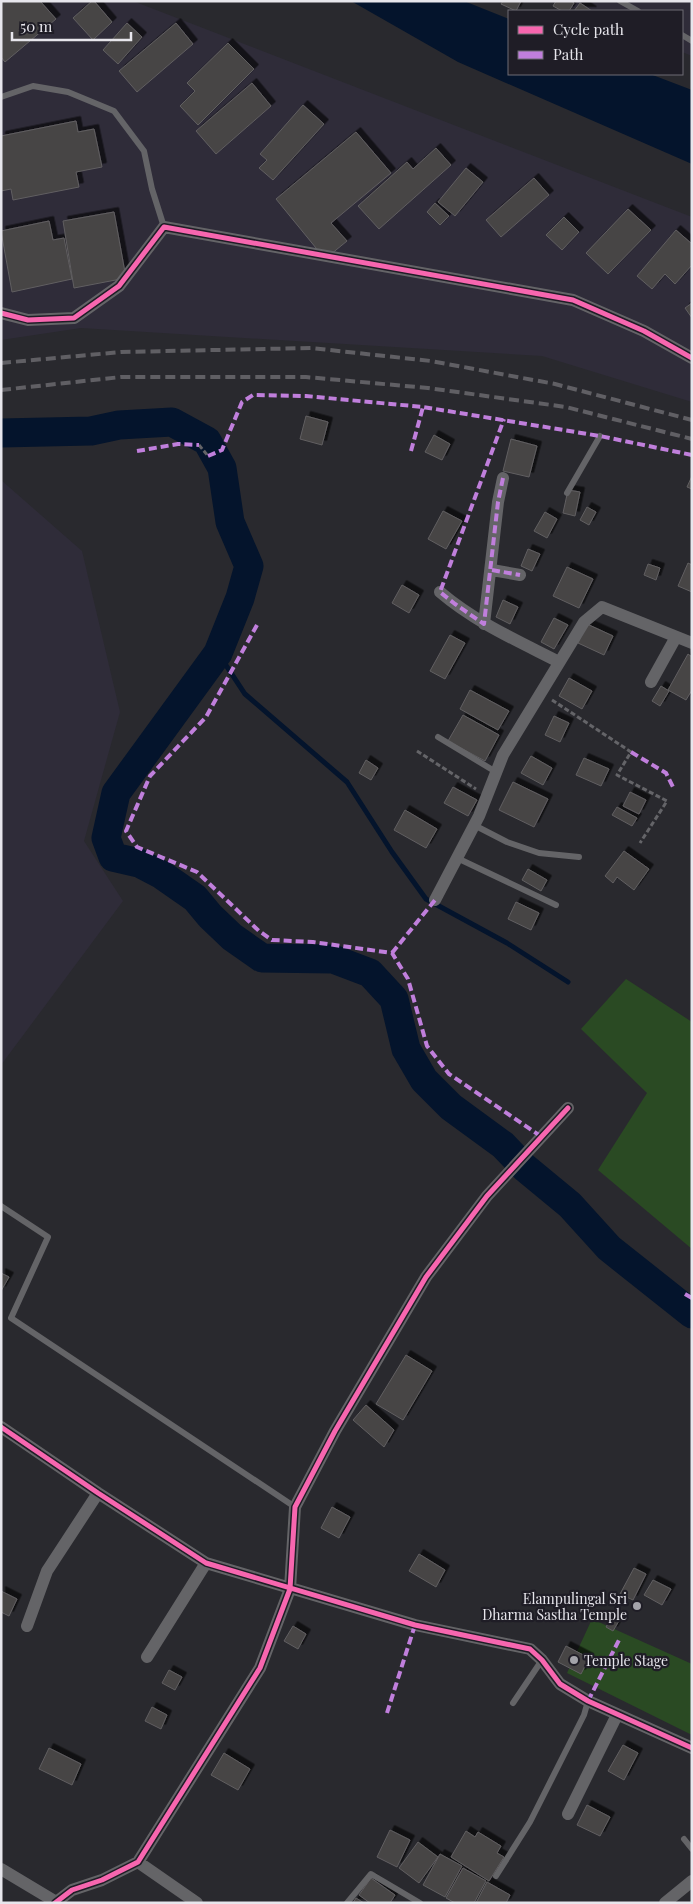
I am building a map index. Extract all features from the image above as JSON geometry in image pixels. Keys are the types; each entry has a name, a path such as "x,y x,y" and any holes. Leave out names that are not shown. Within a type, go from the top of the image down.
{"street":[{"path":"1,313 28,320 74,318 118,286 164,228 573,300 644,331 692,358"},
{"path":"484,624 492,570 498,502 504,478"},
{"path":"492,570 520,576"},
{"path":"440,592 484,624 559,662"},
{"path":"435,900 474,825 503,755 584,622 602,607 692,643"},
{"path":"651,682 676,636"},
{"path":"1,1868 56,1902 72,1890 102,1880 138,1862 260,1668 290,1589 295,1507 334,1432 426,1277 487,1196 568,1108"},
{"path":"1,1427 206,1563 415,1626 530,1649 542,1660 560,1684 588,1701 692,1748"},
{"path":"27,1626 47,1571 98,1493"},
{"path":"147,1657 206,1563"},
{"path":"568,1814 617,1715"},
{"path":"138,1862 197,1903"},
{"path":"665,1903 692,1881"}],"lane":[{"path":"620,1 636,10"},
{"path":"1,97 33,86 68,92 114,111 144,151 152,189 164,228"},
{"path":"566,493 600,436"},
{"path":"438,737 496,772"},
{"path":"474,825 507,842 539,853 579,857"},
{"path":"457,858 556,905"},
{"path":"1,1206 48,1237 11,1318 295,1507"},
{"path":"513,1702 542,1660"},
{"path":"496,1876 530,1822 584,1715 588,1701"},
{"path":"684,1838 692,1849"},
{"path":"347,1903 372,1874 420,1903"}],"path":[{"path":"199,446 208,456"},
{"path":"541,693 631,752 617,775 667,801 640,843"},
{"path":"417,751 487,796"}],"shaded area":[{"path":"1,1 133,1 692,217 692,402 542,356 81,328 1,340"},
{"path":"561,1 692,1 692,56 683,52 683,10 578,10 561,3"},
{"path":"1,480 82,551 120,712 84,841 123,901 1,1065"}],"green space":[{"path":"626,979 692,1022 692,1249 598,1170 647,1093 581,1029"},
{"path":"592,1619 692,1664 692,1735 567,1673"}],"water":[{"path":"351,1 464,1 508,19 508,75 653,75 692,90 692,164 458,62"}],"building":[{"path":"1,1 40,1 56,19 5,62 1,57"},
{"path":"92,1 112,22 93,40 73,18"},
{"path":"503,1 521,1 516,10 501,4"},
{"path":"556,1 571,1 574,3 570,10 560,10 553,6"},
{"path":"580,3 590,10 575,10"},
{"path":"127,23 142,37 118,64 103,50"},
{"path":"176,23 193,44 137,92 119,71"},
{"path":"228,43 254,69 198,125 180,106 195,91 187,83"},
{"path":"252,83 271,106 216,154 196,131"},
{"path":"303,105 324,124 273,180 259,168 267,160 260,154"},
{"path":"76,121 78,132 94,129 102,167 76,172 79,187 13,200 11,189 1,191 1,136"},
{"path":"356,132 391,173 331,223 347,241 325,259 276,199"},
{"path":"436,148 451,165 379,229 358,206 407,162 413,169"},
{"path":"466,168 483,182 455,216 438,202"},
{"path":"534,178 549,195 501,237 486,220"},
{"path":"435,203 449,216 440,225 427,212"},
{"path":"628,209 651,230 608,274 586,253"},
{"path":"114,212 126,278 74,288 63,221"},
{"path":"564,217 579,232 562,250 546,235"},
{"path":"49,221 53,240 64,238 72,279 12,292 1,231"},
{"path":"676,230 692,244 692,265 675,284 665,274 652,289 637,276"},
{"path":"692,303 692,318 685,308"},
{"path":"306,416 328,422 322,445 300,439"},
{"path":"434,435 450,444 442,460 425,452"},
{"path":"511,439 537,446 529,477 503,471"},
{"path":"692,476 692,489 687,487"},
{"path":"568,490 580,492 575,516 563,513"},
{"path":"587,507 596,512 589,525 580,520"},
{"path":"443,511 462,521 446,549 428,539"},
{"path":"545,512 557,519 547,538 534,531"},
{"path":"528,549 540,554 532,571 521,566"},
{"path":"688,563 692,565 692,592 678,586"},
{"path":"648,564 660,568 656,580 644,575"},
{"path":"567,567 593,579 579,608 553,596"},
{"path":"402,585 419,595 409,613 392,603"},
{"path":"503,600 518,607 510,624 496,617"},
{"path":"554,618 568,625 554,649 541,642"},
{"path":"587,624 613,636 604,655 578,643"},
{"path":"450,635 465,643 445,679 430,671"},
{"path":"688,654 692,657 692,690 686,700 668,690"},
{"path":"569,678 592,691 582,709 559,696"},
{"path":"661,686 669,691 660,706 652,701"},
{"path":"470,690 509,711 498,730 460,709"},
{"path":"463,715 499,735 485,761 448,741"},
{"path":"554,716 569,723 560,742 545,735"},
{"path":"531,756 552,768 543,785 521,773"},
{"path":"584,758 609,769 601,786 576,775"},
{"path":"366,760 378,768 371,780 359,773"},
{"path":"513,782 548,799 534,827 499,810"},
{"path":"453,787 477,800 468,816 444,803"},
{"path":"630,792 646,800 639,814 623,806"},
{"path":"617,807 637,818 632,826 612,815"},
{"path":"405,810 437,829 426,848 394,830"},
{"path":"624,851 649,869 634,890 617,877 613,883 605,876"},
{"path":"528,869 547,880 541,891 522,880"},
{"path":"516,902 539,913 531,930 508,919"},
{"path":"1,1273 9,1277 1,1291"},
{"path":"406,1355 432,1371 403,1420 376,1404"},
{"path":"366,1405 394,1430 384,1447 353,1420"},
{"path":"332,1507 350,1517 339,1538 321,1528"},
{"path":"419,1554 445,1570 436,1587 409,1571"},
{"path":"634,1568 646,1574 633,1600 620,1594"},
{"path":"653,1580 671,1589 662,1605 644,1595"},
{"path":"1,1591 17,1599 9,1616 1,1612"},
{"path":"613,1615 620,1619 613,1631 606,1627"},
{"path":"293,1626 306,1634 298,1649 284,1641"},
{"name":"Temple Stage","path":"566,1646 589,1658 581,1674 558,1662"},
{"path":"169,1670 182,1677 175,1690 162,1683"},
{"path":"152,1707 167,1715 161,1729 145,1721"},
{"path":"623,1745 638,1753 624,1780 608,1771"},
{"path":"49,1748 81,1764 72,1785 39,1769"},
{"path":"224,1753 250,1769 238,1790 211,1775"},
{"path":"587,1805 610,1817 600,1836 577,1825"},
{"path":"390,1830 410,1840 397,1867 377,1857"},
{"path":"466,1831 475,1837 478,1832 501,1846 497,1853 504,1857 489,1881 451,1857"},
{"path":"418,1842 438,1857 419,1883 399,1868"},
{"path":"440,1854 462,1866 445,1897 423,1885"},
{"path":"463,1868 486,1881 474,1903 455,1903 446,1898"},
{"path":"371,1878 395,1895 390,1903 370,1903 359,1895"},
{"path":"487,1882 510,1895 506,1903 476,1903"},
{"path":"356,1898 364,1903 353,1903"}],"waterway":[{"path":"1,433 91,431 119,425 172,422 207,441 222,468 230,522 249,566 240,598 218,653 116,793 106,838 113,857 139,863 162,875 195,898 210,916 232,937 262,958 333,959 370,973 394,999 406,1049 424,1080 451,1107 503,1145 524,1167 570,1205 609,1248 692,1314"},
{"path":"211,666 218,653 245,694 347,782 392,852 426,899 507,943 568,982"}],"railway":[{"path":"1,363 121,352 311,348 431,361 555,384 692,420"},
{"path":"1,390 121,377 306,377 428,388 566,407 692,439"}],"marked path":[{"path":"208,456 222,450 242,402 253,395 306,396 423,407 600,436 692,455"},
{"path":"411,451 423,407"},
{"path":"503,478 498,502 484,624 440,592 504,419"},
{"path":"137,451 178,444 199,445"},
{"path":"492,570 520,575"},
{"path":"257,625 206,717 150,776 126,831 137,847 197,872 259,931 272,940 313,942 392,953 408,979 427,1046 449,1074 542,1137"},
{"path":"631,752 666,773 674,789"},
{"path":"392,953 435,900"},
{"path":"685,1294 692,1298"},
{"path":"387,1713 415,1625"},
{"path":"588,1701 620,1638"}],"cycle path":[{"path":"1,313 28,320 74,318 119,286 164,227 573,300 644,331 692,358"},
{"path":"55,1903 72,1890 102,1880 138,1862 260,1668 290,1589 295,1507 335,1431 426,1277 487,1196 568,1108"},
{"path":"1,1427 206,1563 415,1625 530,1649 542,1660 560,1684 588,1701 692,1748"}],"place":[{"name":"Elampulingal Sri Dharma Sastha Temple","path":"637,1606"},
{"name":"Temple Stage","path":"574,1660"}]}
